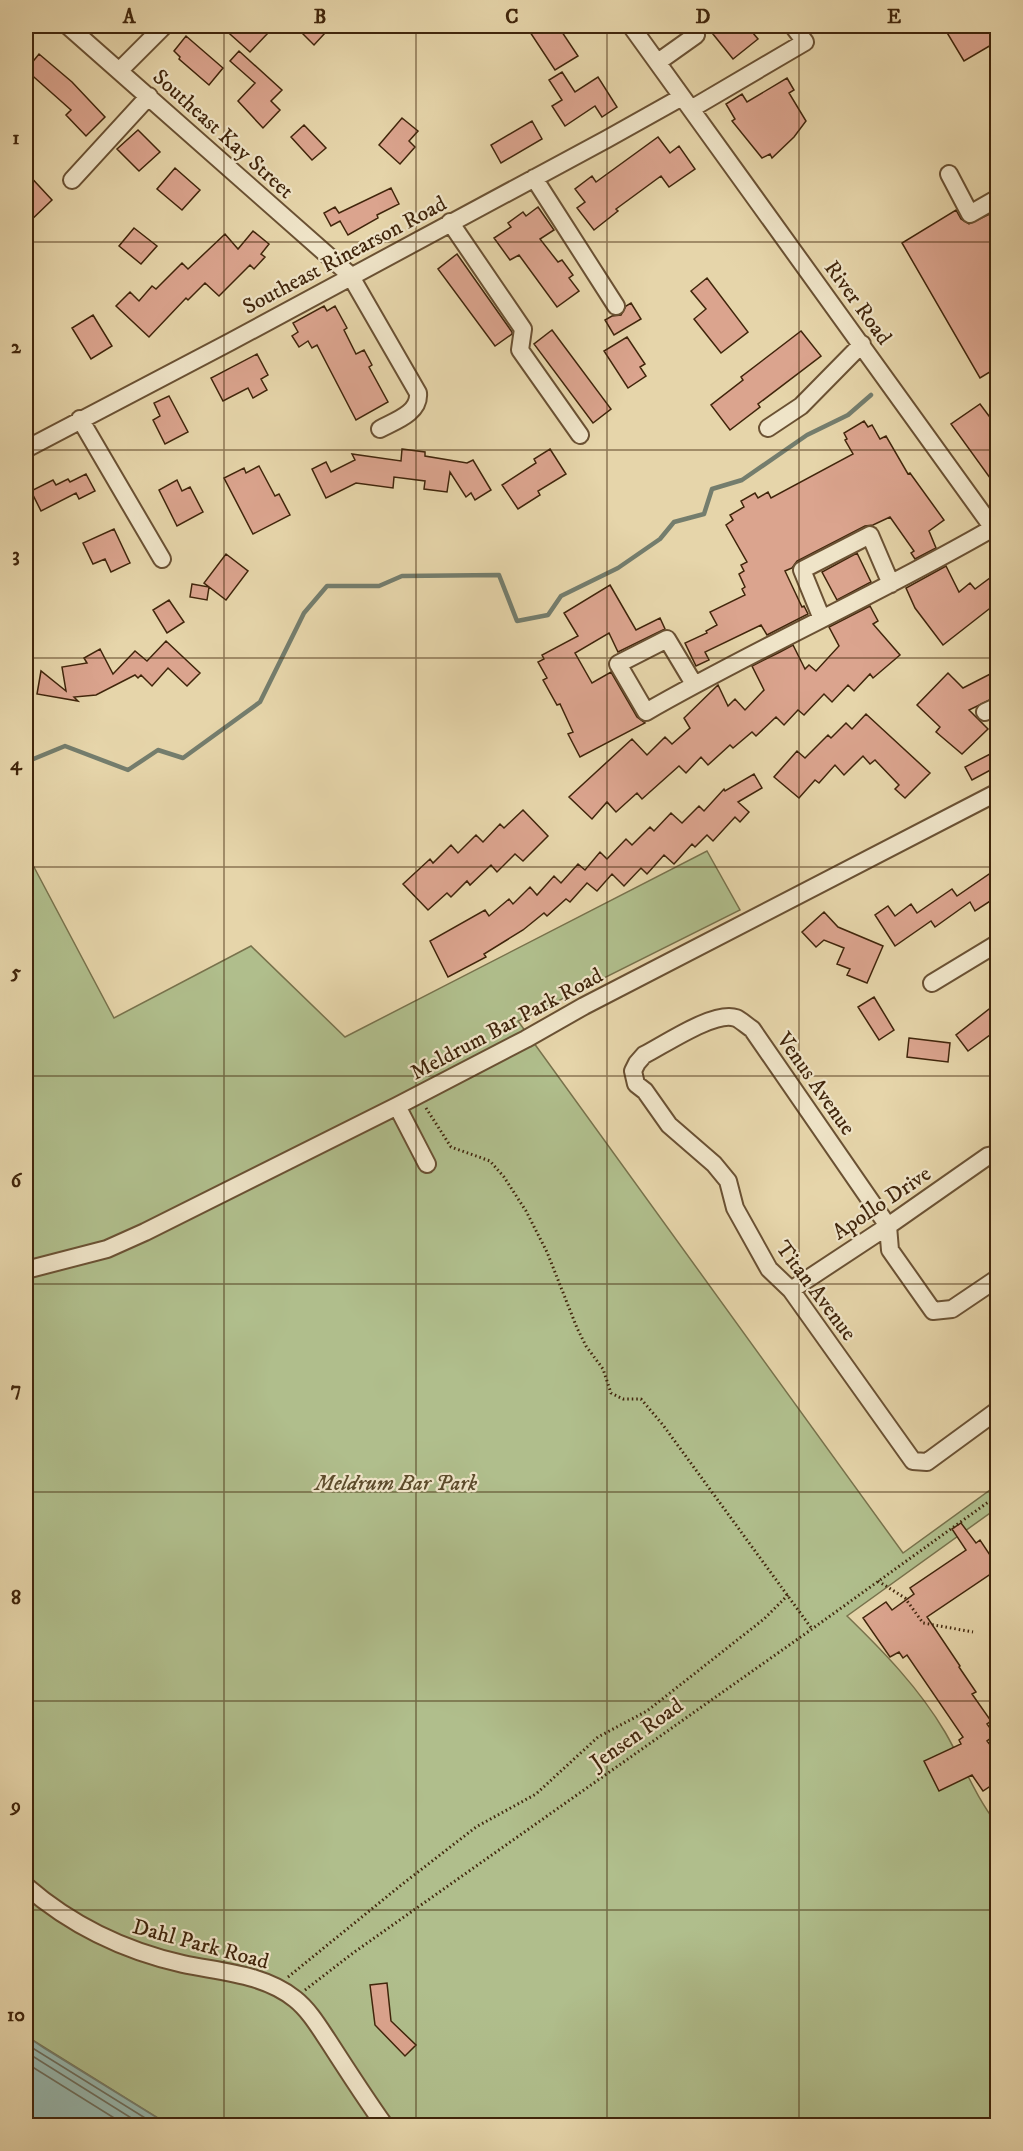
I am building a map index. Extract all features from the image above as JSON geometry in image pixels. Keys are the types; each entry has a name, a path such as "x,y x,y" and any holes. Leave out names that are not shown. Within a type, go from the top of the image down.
{"street":[{"name":"Southeast Kay Street","path":"68,26 350,275 418,393 418,401 412,410 380,429"},
{"path":"119,70 164,26"},
{"name":"River Road","path":"632,26 995,532"},
{"name":"Southeast Rinearson Road","path":"26,449 534,178 806,42 793,26"},
{"path":"658,63 696,35"},
{"path":"72,180 149,96"},
{"path":"949,174 970,214 998,198"},
{"path":"534,178 616,306"},
{"path":"450,222 523,329 520,350 580,435"},
{"path":"768,428 801,406 862,344"},
{"path":"80,419 162,559"},
{"path":"694,684 667,639 618,664 646,712 694,684 995,532"},
{"path":"822,619 802,570 870,535 891,584"},
{"name":"Meldrum Bar Park Road","path":"26,1270 107,1249 214,1198 397,1106 998,792"},
{"path":"932,983 998,943"},
{"name":"Venus Avenue","path":"682,1035 723,1016 736,1018 752,1029 888,1226"},
{"name":"Titan Avenue","path":"682,1035 644,1055 633,1071 636,1084 645,1091 669,1125 714,1164 728,1181 735,1208 769,1269 791,1290 913,1461 927,1462 998,1410"},
{"path":"397,1106 427,1164"},
{"name":"Apollo Drive","path":"791,1290 988,1156 998,1154"},
{"path":"888,1226 890,1250 933,1311 952,1309 998,1278"},
{"name":"Dahl Park Road","path":"26,1886 40,1898 96,1934 127,1948 183,1964 256,1979 276,1986 306,2009 385,2126"}],"path":[{"path":"418,1094 451,1147 490,1161 509,1185 548,1252 577,1328 586,1346 603,1369 612,1393 623,1399 641,1399 663,1425 812,1629"},
{"name":"Jensen Road","path":"297,2001 308,1987 363,1947 998,1495"},
{"path":"878,1581 905,1598 923,1623 973,1632"},
{"path":"276,1986 476,1827 536,1794 598,1737 647,1711 764,1619 788,1595"}],"green space":[{"name":"Meldrum Bar Park","path":"707,851 740,910 518,1021 903,1553 997,1485 997,1508 847,1616 887,1656 924,1700 945,1732 976,1791 997,1824 997,2125 169,2125 26,2036 26,852 114,1018 251,946 345,1037"}],"water":[{"path":"26,2036 44,2048 169,2125 26,2125"}],"building":[{"path":"221,26 258,26 267,34 250,52"},
{"path":"295,26 318,26 325,33 314,45"},
{"path":"526,26 558,26 578,56 555,70"},
{"path":"723,26 747,26 758,39 733,59 713,34"},
{"path":"943,26 991,26 998,36 998,41 964,61"},
{"path":"186,36 223,68 209,85 179,59 180,57 174,51"},
{"path":"239,51 282,90 271,101 280,110 263,128 238,101 255,83 230,61"},
{"path":"39,54 72,82 105,117 86,136 66,115 71,110 26,70"},
{"path":"562,72 575,92 598,77 617,107 602,117 595,106 565,126 552,106 562,100 549,80"},
{"path":"787,78 794,90 789,93 806,121 794,137 772,158 770,154 762,158 732,121 735,119 726,104 742,94 747,102"},
{"path":"402,118 418,131 409,141 415,147 400,164 379,145"},
{"path":"532,121 542,139 501,163 491,145"},
{"path":"304,125 326,148 312,160 291,137"},
{"path":"138,130 160,152 139,171 117,149"},
{"path":"658,137 670,153 679,146 695,169 669,187 661,176 616,209 618,211 594,230 577,208 585,202 575,189 592,176 596,182"},
{"path":"175,168 200,190 182,210 157,189"},
{"path":"26,172 52,200 26,225"},
{"path":"391,188 399,204 377,215 378,218 348,235 340,221 331,226 324,213 335,207 339,213"},
{"path":"538,207 554,230 540,239 558,262 562,260 573,275 569,278 579,291 557,307 519,255 510,260 494,238 511,227 508,223 523,212 526,216"},
{"path":"956,210 961,219 969,224 998,210 998,367 980,378 902,243"},
{"path":"134,228 157,246 141,264 119,246"},
{"path":"253,231 269,244 261,254 265,257 254,269 250,265 219,296 205,283 188,300 186,298 149,337 116,306 130,292 139,301 152,286 156,289 182,263 188,269 225,234 238,249"},
{"path":"457,254 512,332 495,346 438,269"},
{"path":"707,278 748,332 721,353 694,319 706,309 691,291"},
{"path":"631,303 641,319 614,335 605,320 621,315 626,306"},
{"path":"324,306 327,311 335,306 347,328 344,330 356,354 364,350 372,365 369,367 388,402 356,420 317,345 312,348 308,341 299,347 292,336 298,332 293,323"},
{"path":"93,315 112,346 91,359 72,328"},
{"path":"552,330 611,409 593,423 534,344"},
{"path":"801,331 821,356 758,404 760,407 730,430 711,405 743,380 741,377"},
{"path":"627,337 645,364 640,367 646,376 628,388 604,351"},
{"path":"257,354 268,375 261,379 267,390 253,398 248,388 223,401 211,378"},
{"path":"169,396 188,432 165,444 153,420 160,416 154,403"},
{"path":"980,404 998,428 998,489 951,424"},
{"path":"864,421 868,427 872,425 880,439 886,436 908,474 910,473 944,520 929,531 936,548 915,559 911,553 914,551 890,517 865,526 797,561 792,568 785,571 802,607 804,606 808,614 767,635 761,625 705,652 709,660 696,666 685,643 707,633 706,631 717,625 710,612 745,595 742,589 745,587 739,574 744,571 741,565 747,562 726,525 733,520 730,515 744,507 741,501 755,493 758,498 768,492 771,498 853,454 845,440 847,439 844,433"},
{"path":"402,449 425,452 425,456 467,463 473,460 491,490 475,500 471,493 466,497 450,472 447,492 424,489 425,481 394,477 393,488 356,483 326,498 312,469 326,462 331,472 355,460 352,454 401,461"},
{"path":"550,449 566,474 538,491 540,495 518,509 502,485 536,463 534,459"},
{"path":"259,466 275,496 279,494 290,515 253,534 224,478 244,468 246,473"},
{"path":"86,474 95,491 79,499 76,493 41,511 31,491 53,480 56,485 68,479 70,482"},
{"path":"177,480 182,491 190,487 203,512 177,526 159,490"},
{"path":"114,529 130,563 111,572 105,559 93,564 83,543"},
{"path":"857,553 871,582 837,600 822,572"},
{"path":"226,554 248,571 226,600 204,583"},
{"path":"946,566 959,592 970,583 975,589 998,572 998,602 943,645 915,608 906,588"},
{"path":"192,584 209,587 207,600 190,597"},
{"path":"610,585 636,630 660,618 665,629 618,652 609,633 575,653 592,683 611,672 637,717 645,723 580,757 568,734 573,732 560,704 557,705 543,680 547,678 538,662 544,659 542,655 578,636 564,613"},
{"path":"169,600 184,622 167,633 153,610"},
{"path":"870,606 878,621 873,624 900,655 873,678 870,674 854,691 848,685 832,702 824,694 804,715 798,710 784,725 776,717 756,736 752,732 733,748 730,745 708,765 701,757 686,773 679,766 642,799 637,793 616,812 607,802 592,819 569,797 632,739 647,755 665,737 672,744 690,728 684,718 718,685 728,706 735,699 745,710 764,690 752,666 793,645 805,669 809,665 816,671 839,646 829,627"},
{"path":"166,641 200,673 187,686 168,668 152,686 141,675 138,678 135,675 96,695 74,697 78,701 37,694 41,671 66,691 62,667 87,663 84,658 100,649 113,674 135,651 147,661"},
{"path":"998,670 998,696 969,710 988,729 962,754 936,732 940,727 917,705 948,673 963,688"},
{"path":"866,714 930,773 905,798 895,789 899,785 875,760 870,764 863,756 844,775 835,765 819,783 815,780 799,798 774,777 797,751 805,758 828,735 831,738 846,723 852,729"},
{"path":"998,750 998,766 972,780 965,767"},
{"path":"754,774 762,788 738,802 749,812 740,822 735,817 713,841 707,835 695,847 692,844 674,864 664,855 647,874 641,868 624,886 612,874 597,891 587,883 570,902 566,899 547,916 544,913 523,930 484,954 486,957 448,977 430,941 485,910 489,916 509,899 513,904 530,887 537,895 554,876 561,883 578,864 585,870 600,852 607,859 626,839 632,845 650,827 654,831 671,813 682,823 699,806 704,811 724,789 725,791"},
{"path":"523,810 548,836 523,861 515,854 497,872 491,865 470,885 467,881 451,897 447,893 428,910 403,884 430,859 433,863 451,845 458,853 476,835 483,842 500,824 504,828"},
{"path":"998,868 998,896 975,911 970,902 935,927 931,921 895,946 875,915 888,906 895,916 911,904 917,913 952,889 957,896"},
{"path":"824,912 838,927 883,946 867,983 847,975 850,969 837,964 844,948 824,940 816,947 802,932"},
{"path":"874,997 894,1030 879,1040 858,1007"},
{"path":"998,1002 998,1029 968,1051 956,1035"},
{"path":"909,1038 950,1043 948,1062 907,1057"},
{"path":"961,1523 976,1543 980,1540 996,1564 992,1567 995,1571 927,1617 976,1692 972,1694 991,1721 987,1724 995,1735 987,1741 998,1755 998,1781 983,1791 972,1775 939,1791 924,1761 961,1744 959,1740 963,1737 907,1655 903,1658 899,1652 890,1657 863,1618 886,1602 892,1610 914,1594 910,1588 966,1550 952,1529"},
{"path":"387,1983 391,2021 416,2045 405,2056 375,2025 370,1985"}],"waterway":[{"path":"26,762 65,746 128,770 158,750 183,758 260,702 304,613 327,586 379,586 402,576 499,575 517,621 548,615 561,596 618,568 660,539 674,522 704,514 712,489 742,480 807,435 848,415 871,395"}]}
